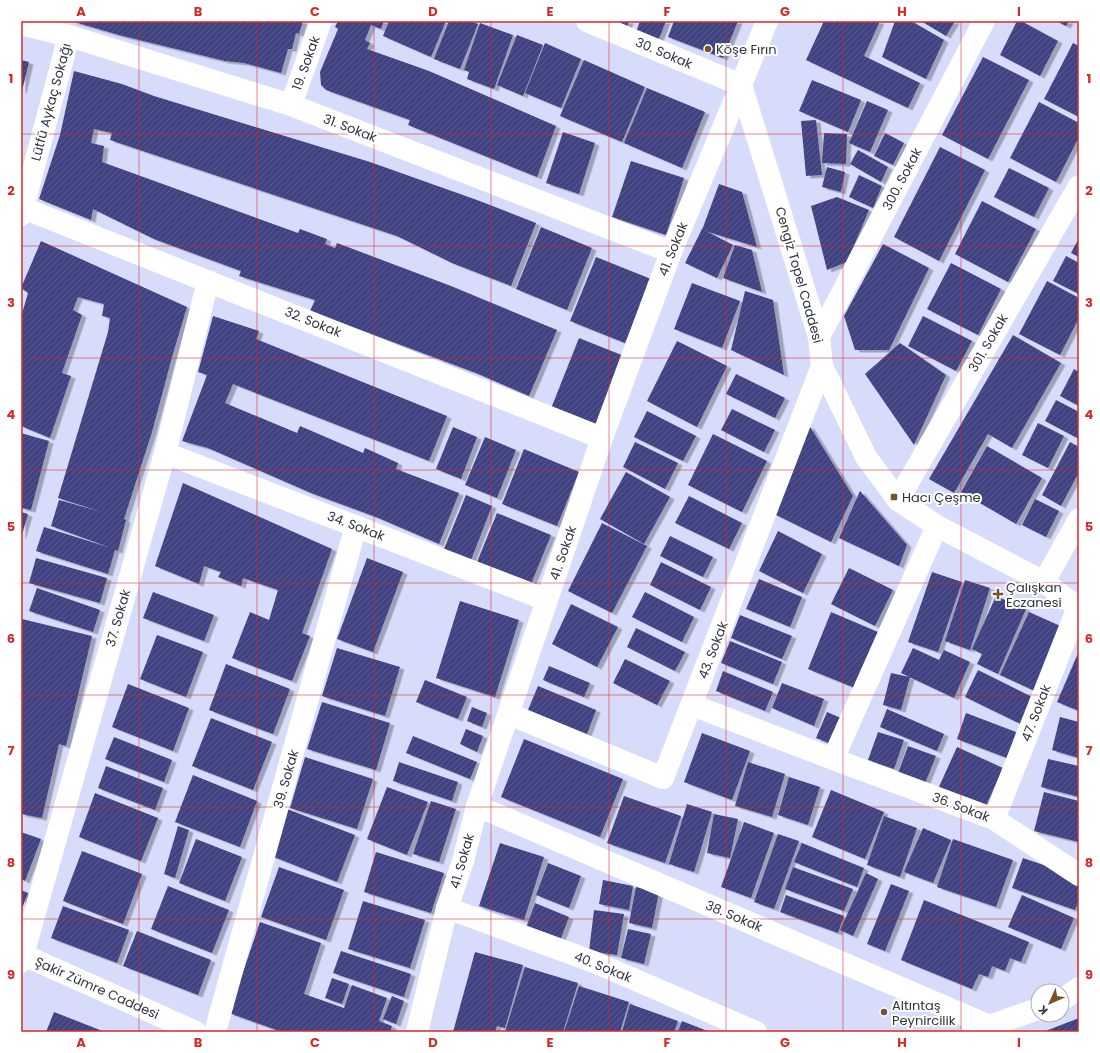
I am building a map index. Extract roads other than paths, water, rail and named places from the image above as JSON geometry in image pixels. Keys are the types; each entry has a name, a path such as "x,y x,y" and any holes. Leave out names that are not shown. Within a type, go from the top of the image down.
{"street":[{"name":"19. Sokak","path":"291,105 321,21"},
{"name":"30. Sokak","path":"587,21 741,85"},
{"path":"741,85 767,21"},
{"name":"300. Sokak","path":"819,337 984,21"},
{"name":"31. Sokak","path":"21,24 69,36 291,105 671,252"},
{"name":"Lütfü Aykaç Sokağı","path":"22,212 69,36"},
{"name":"41. Sokak","path":"417,1032 448,908 478,806 602,438 671,252 741,85"},
{"name":"Cengiz Topel Caddesi","path":"741,85 819,337 822,366 866,457 898,500 937,526 1044,582 1078,608"},
{"name":"301. Sokak","path":"898,500 1079,186"},
{"name":"32. Sokak","path":"22,212 208,280 602,438"},
{"name":"37. Sokak","path":"22,957 165,453 208,280"},
{"name":"43. Sokak","path":"509,714 663,778 822,366"},
{"name":"34. Sokak","path":"165,453 547,600"},
{"path":"1044,582 1079,519"},
{"name":"39. Sokak","path":"216,1032 356,526"},
{"path":"833,759 937,526"},
{"name":"47. Sokak","path":"994,819 1078,608"},
{"name":"36. Sokak","path":"692,704 833,759 994,819 1079,874"},
{"name":"38. Sokak","path":"478,806 981,1029"},
{"name":"40. Sokak","path":"448,908 594,962 756,1032"},
{"name":"Şakir Zümre Caddesi","path":"22,957 196,1032"},
{"path":"1070,994 1079,988"},
{"path":"981,1029 1030,1012"}],"place":[{"name":"Köşe Fırın","path":"708,49"},
{"name":"Hacı Çeşme","path":"894,497"},
{"name":"Çalışkan Eczanesi","path":"998,594"},
{"name":"Altıntaş Peynircilik","path":"884,1012"}]}
